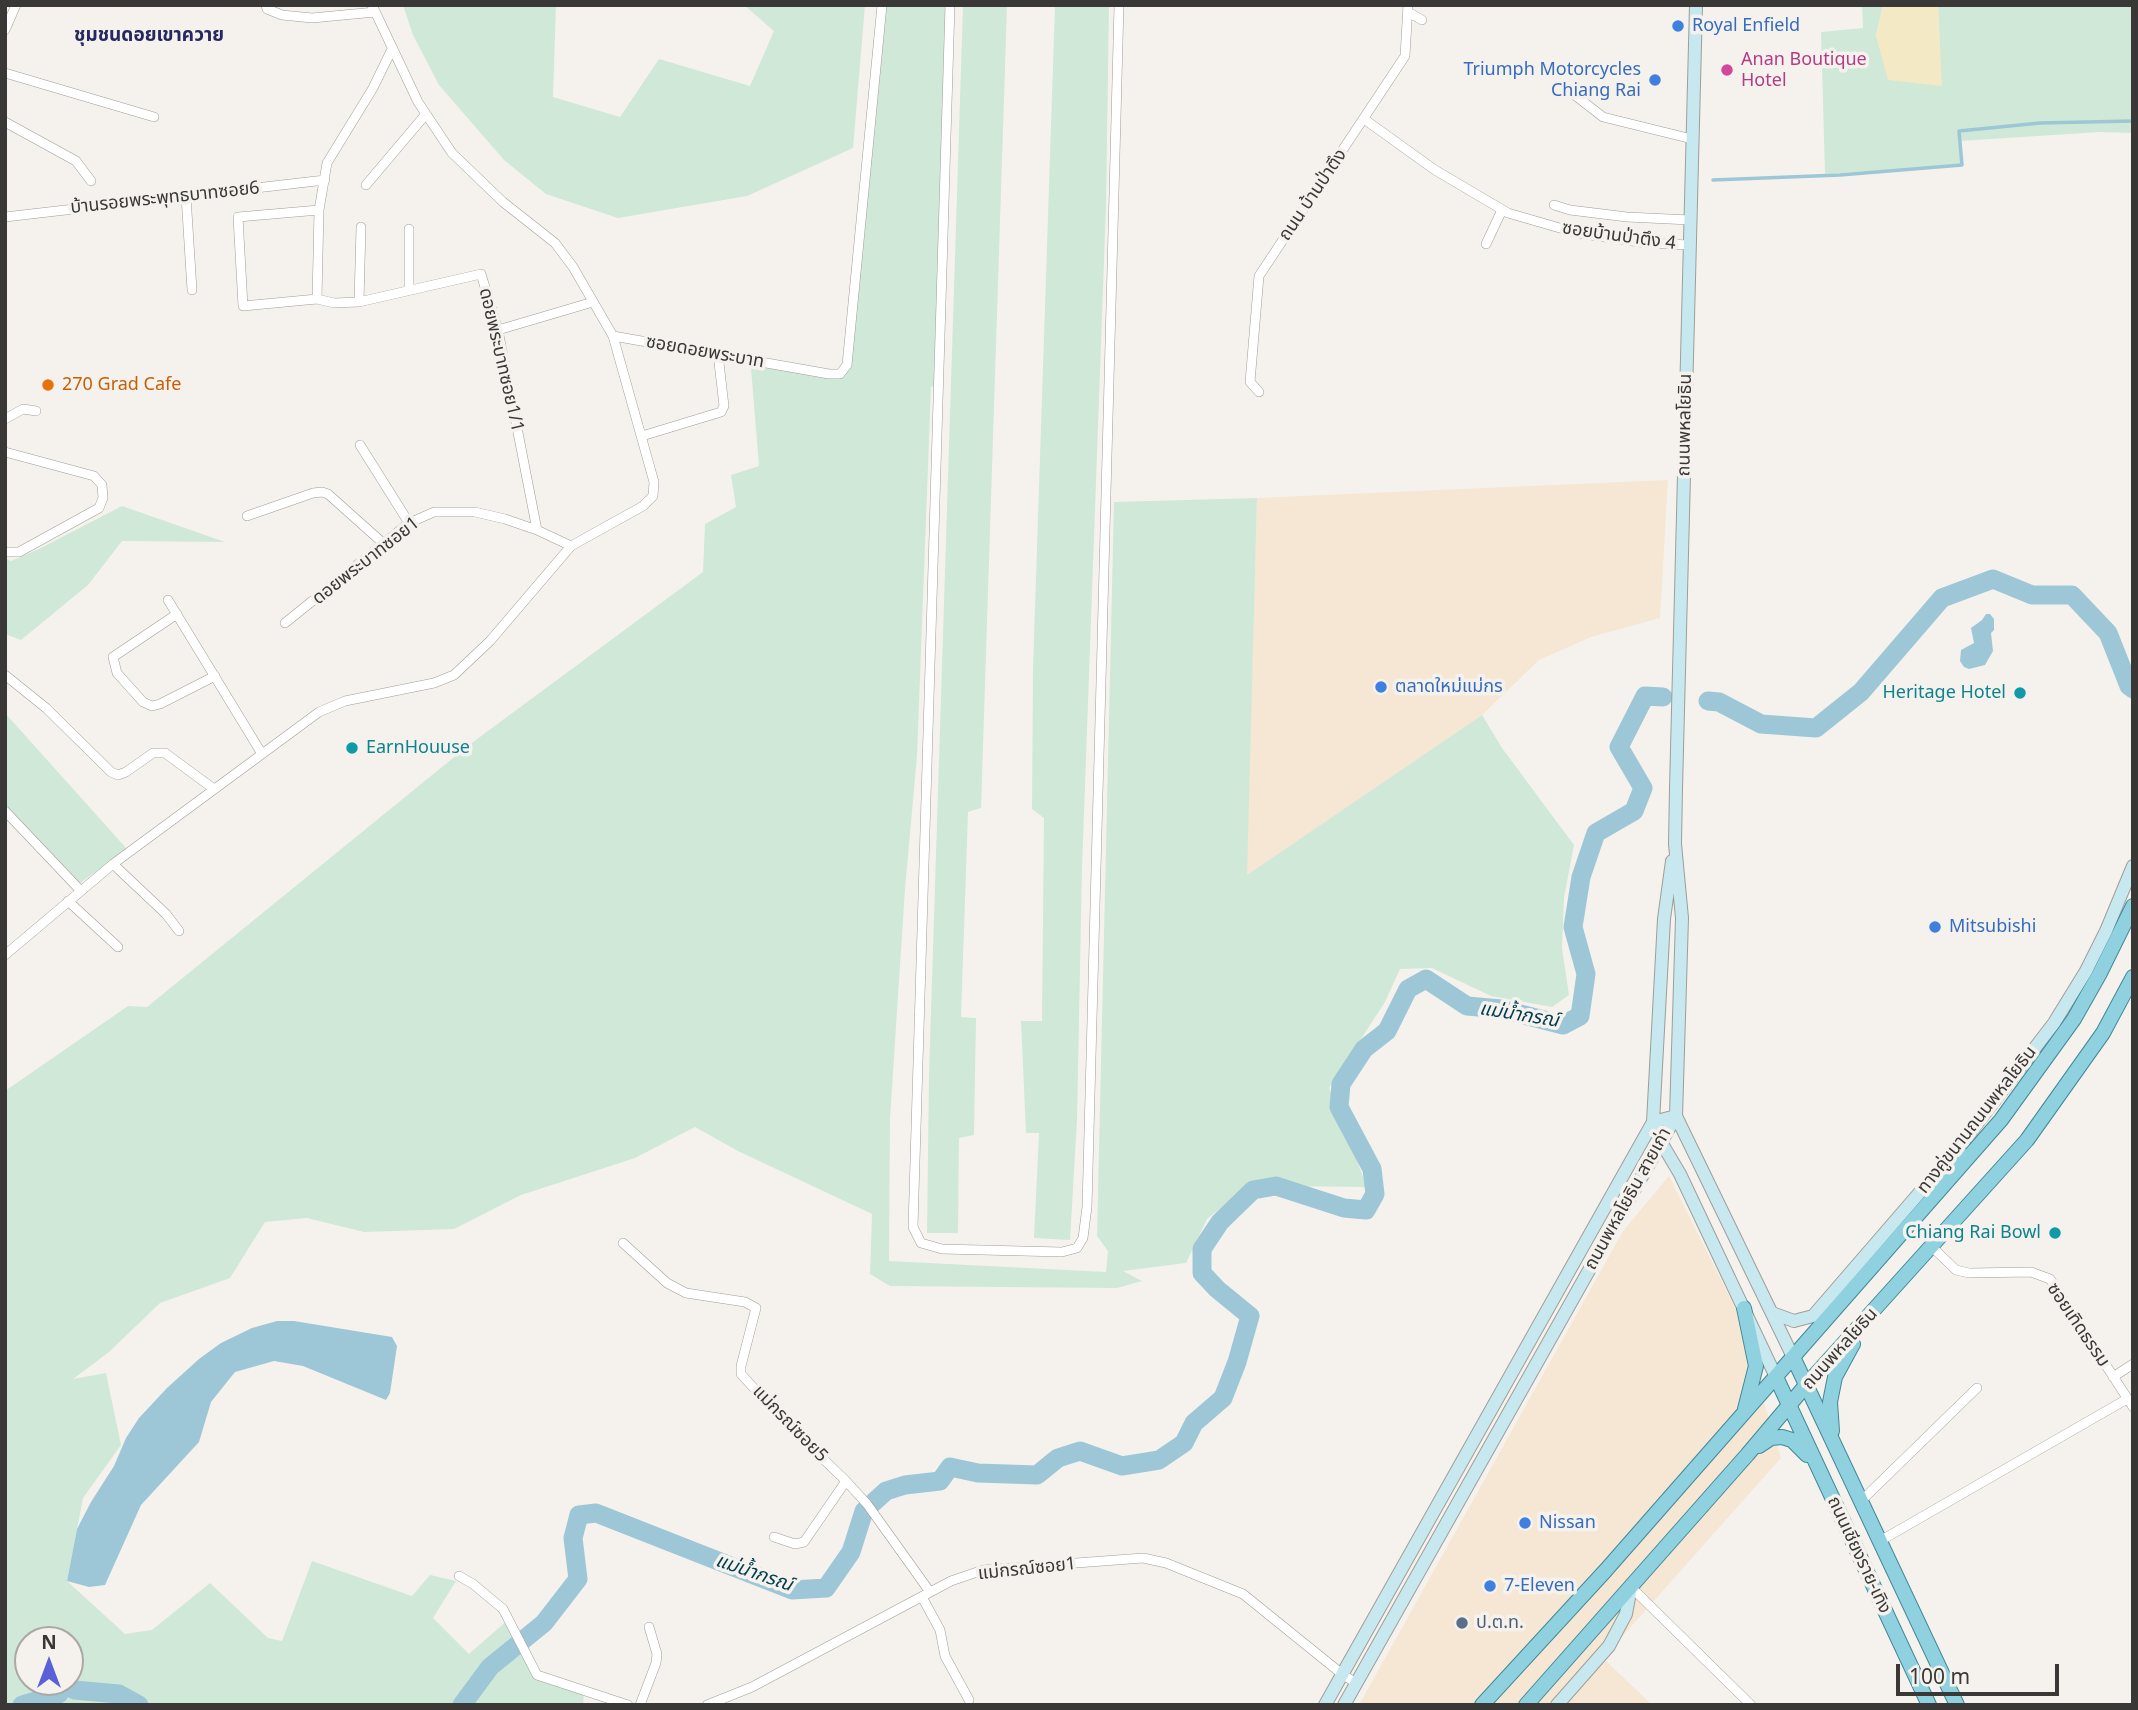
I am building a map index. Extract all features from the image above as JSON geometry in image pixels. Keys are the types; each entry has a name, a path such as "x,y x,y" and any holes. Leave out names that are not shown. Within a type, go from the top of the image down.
{"main road":[{"name":"ถนนพหลโยธิน","path":"1696,5 1675,844 1682,918 1676,1116 1793,1357"},
{"name":"ถนนพหลโยธิน","path":"1675,844 1664,919 1653,1122 1776,1377"},
{"name":"ทางคู่ขนานถนนพหลโยธิน","path":"1772,1313 1794,1321 1813,1316 1959,1147 2054,1023 2086,971 2133,866"},
{"name":"ถนนพหลโยธิน","path":"1482,1705 1776,1377 2001,1119 2074,1019 2133,906"},
{"name":"ถนนพหลโยธิน","path":"1526,1705 1807,1384 2027,1140 2102,1033 2133,977"},
{"name":"ถนนพหลโยธิน สายเก่า","path":"1325,1705 1653,1122 1676,1116"},
{"name":"ถนนพหลโยธิน สายเก่า","path":"1344,1705 1676,1116"},
{"path":"1941,1188 1959,1147"},
{"path":"1643,1173 1661,1160 1680,1174"},
{"path":"1743,1414 1756,1366 1744,1308"},
{"path":"1832,1441 1830,1402 1835,1377 1874,1311"},
{"path":"1793,1357 1957,1705"},
{"name":"ถนนเชียงราย-เทิง","path":"1776,1377 1929,1705"},
{"path":"1747,1455 1771,1438 1782,1437 1792,1440 1817,1466"},
{"path":"1557,1705 1609,1646 1626,1614 1631,1587"}],"street":[{"path":"5,30 16,5"},
{"path":"5,955 113,864 319,712 345,701 434,683 454,675 490,641 571,546 643,506 653,496 654,482 613,336 573,267 555,243 503,202 453,153 418,102 373,9 312,18 282,15 267,9 266,5"},
{"name":"ซอยดอยพระบาท","path":"613,336 840,374 847,365 882,5"},
{"path":"950,5 913,1227 921,1243 942,1249 1062,1252 1077,1248 1083,1238 1087,1207 1119,5"},
{"path":"1408,9 1422,20"},
{"name":"ถนน บ้านป่าตึง","path":"1259,392 1250,382 1256,286 1259,276 1405,56 1408,9"},
{"path":"317,299 319,210 327,163 373,88 392,49"},
{"path":"5,73 154,117"},
{"path":"1572,93 1603,117 1692,139"},
{"path":"366,184 426,114"},
{"name":"ซอยบ้านป่าตึง 4","path":"1364,119 1435,170 1505,211 1577,233 1646,243 1689,245"},
{"path":"5,122 76,161 91,181"},
{"name":"บ้านรอยพระพุทธบาทซอย6","path":"5,218 326,180"},
{"path":"186,196 192,290"},
{"path":"1554,205 1570,210 1627,217 1690,220"},
{"name":"ดอยพระบาทซอย1/1","path":"319,210 238,217 243,306 317,299 334,303 359,302 481,274 498,330 537,530"},
{"path":"1486,244 1505,211"},
{"path":"359,302 361,227"},
{"path":"409,229 409,289"},
{"path":"498,330 593,302"},
{"path":"642,436 721,412 724,406 718,354"},
{"path":"5,419 23,410 36,411"},
{"path":"360,445 409,523"},
{"path":"5,452 94,476 102,485 103,498 99,508 19,552 5,552"},
{"path":"247,516 321,492 328,494 384,544"},
{"name":"ดอยพระบาทซอย1","path":"285,623 409,523 434,512 457,510 505,519 571,546"},
{"path":"168,600 262,754"},
{"path":"177,614 122,648 113,657 117,673 143,702 152,706 160,705 215,676"},
{"path":"5,675 46,708 111,772 118,775 153,753 165,753 214,789"},
{"path":"5,811 80,890"},
{"path":"113,864 166,914 179,931"},
{"path":"68,901 118,947"},
{"name":"แม่กรณ์ซอย5","path":"623,1243 667,1283 685,1293 745,1302 756,1308 741,1374 781,1418 846,1481"},
{"name":"ซอยเทิดธรรม","path":"1931,1248 1956,1270 1969,1273 2031,1272 2050,1279 2130,1403"},
{"path":"2113,1377 2133,1364"},
{"path":"1861,1501 1977,1388"},
{"path":"1880,1541 2130,1403"},
{"path":"774,1537 802,1544 846,1481 877,1517 926,1594 940,1630 945,1656 970,1700"},
{"name":"แม่กรณ์ซอย1","path":"707,1705 752,1687 951,1581 983,1570 1143,1558 1166,1563 1243,1594 1356,1683"},
{"path":"459,1576 503,1609 537,1675 628,1705"},
{"path":"1631,1587 1751,1705"},
{"path":"640,1705 656,1663 657,1654 649,1627"}],"shaded area":[{"name":"ตลาดใหม่แม่กร","path":"1668,480 1660,618 1591,637 1539,660 1482,715 1246,876 1257,498"},
{"path":"1669,1176 1736,1310 1781,1458 1603,1658 1652,1705 1359,1705 1623,1231"}],"green space":[{"path":"403,5 556,5 553,97 620,117 659,59 750,86 774,31 744,5 865,5 853,148 747,196 618,218 546,194 504,160 439,85 413,35"},
{"path":"882,5 950,5 939,384 931,387 917,756 890,1118 889,1261 1106,1272 1108,1251 1097,1236 1114,502 1257,498 1247,875 1482,715 1502,748 1574,845 1564,898 1562,948 1569,995 1552,1007 1491,996 1432,968 1400,969 1385,1002 1329,1088 1367,1187 1276,1186 1253,1182 1207,1219 1186,1263 1123,1271 1142,1281 1117,1288 890,1286 870,1274 872,1214 738,1151 695,1127 635,1158 521,1195 454,1229 364,1232 307,1218 265,1222 230,1278 160,1303 109,1352 73,1379 106,1373 121,1445 83,1498 67,1581 125,1634 152,1630 210,1583 268,1638 282,1641 312,1561 412,1596 430,1575 456,1581 433,1618 469,1654 509,1619 519,1650 535,1676 584,1692 583,1705 5,1705 5,1091 128,1006 147,1007 469,745 703,572 705,524 736,507 731,475 759,466 751,368 849,369"},
{"path":"963,5 1007,5 981,808 968,812 961,1017 976,1018 974,1135 959,1138 958,1233 927,1233 929,1074"},
{"path":"1055,5 1109,5 1106,206 1082,868 1077,1120 1070,1240 1034,1238 1039,1133 1026,1133 1021,1021 1042,1021 1044,818 1032,809 1033,668"},
{"path":"1862,5 1883,5 1876,36 1941,86 1938,5 2133,5 2133,133 2100,132 1960,141 1962,165 1825,174 1821,32 1863,28"},
{"path":"122,506 225,542 122,541 88,585 21,640 5,634 5,558 11,561 39,549"},
{"path":"5,713 127,849 76,886 5,811"}],"sand":[{"path":"1883,5 1938,5 1942,86 1888,80 1876,36"}],"water":[{"path":"1986,614 1990,614 1994,619 1994,630 1991,633 1993,651 1985,665 1969,669 1960,661 1961,650 1974,643 1971,628"},
{"path":"277,1321 294,1321 392,1337 397,1346 390,1393 386,1400 303,1366 274,1361 235,1372 211,1402 199,1442 141,1505 105,1585 89,1587 67,1581 77,1529 139,1418 167,1388 221,1343 252,1328"}],"waterway":[{"path":"1713,180 1840,175 1962,165 1959,131 2040,123 2133,121"},
{"name":"แม่น้ำกรณ์","path":"1708,701 1719,702 1761,724 1816,728 1861,692 1942,598 1993,579 2032,595 2072,595 2108,633 2129,686 2133,689"},
{"name":"แม่น้ำกรณ์","path":"462,1705 490,1667 544,1623 578,1579 573,1538 579,1515 596,1513 792,1590 826,1588 851,1552 864,1511 886,1491 905,1485 940,1481 950,1467 978,1473 1037,1475 1058,1458 1080,1451 1122,1466 1159,1460 1184,1443 1194,1423 1223,1398 1250,1316 1202,1273 1202,1249 1220,1222 1253,1190 1276,1186 1344,1208 1366,1210 1375,1194 1372,1169 1339,1107 1341,1084 1364,1049 1387,1031 1408,989 1426,979 1467,1006 1501,1009 1563,1025 1580,1016 1586,974 1573,927 1581,877 1596,833 1634,811 1643,788 1619,747 1645,696 1663,697"},
{"name":"แม่น้ำกรณ์","path":"84,1691 119,1694 139,1705"},
{"name":"แม่น้ำกรณ์","path":"22,1705 52,1696"}],"place":[{"name":"Royal Enfield","path":"1678,26"},
{"name":"Anan Boutique Hotel","path":"1727,70"},
{"name":"Triumph Motorcycles Chiang Rai","path":"1655,80"},
{"name":"270 Grad Cafe","path":"48,385"},
{"name":"ตลาดใหม่แม่กร","path":"1381,687"},
{"name":"Heritage Hotel","path":"2020,693"},
{"name":"EarnHouuse","path":"352,748"},
{"name":"Mitsubishi","path":"1935,927"},
{"name":"Chiang Rai Bowl","path":"2055,1233"},
{"name":"Nissan","path":"1525,1523"},
{"name":"7-Eleven","path":"1490,1586"},
{"name":"ป.ต.ท.","path":"1462,1623"}],"district":[{"name":"ชุมชนดอยเขาควาย","path":"149,36"}]}
